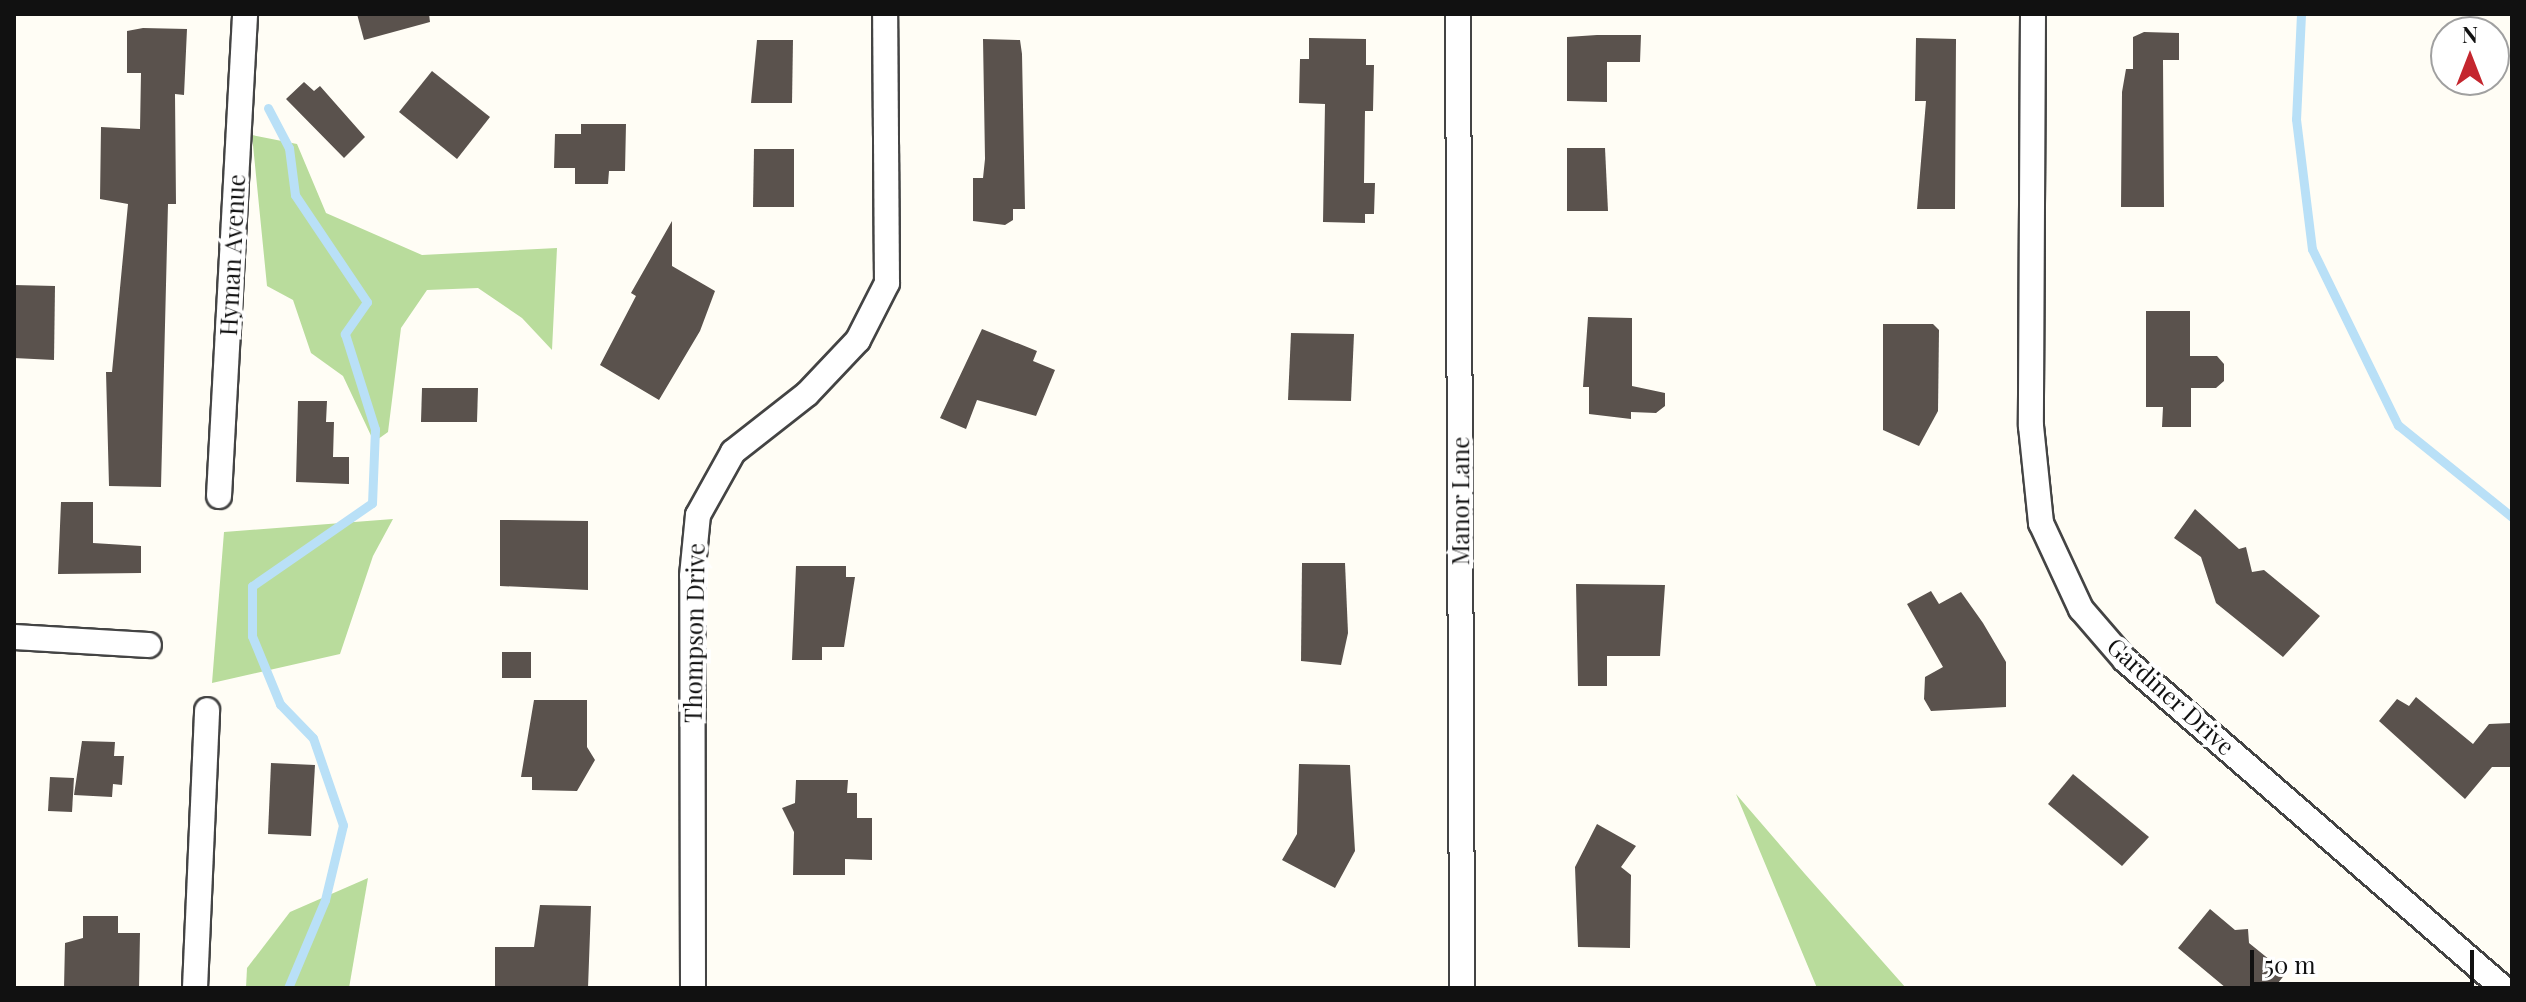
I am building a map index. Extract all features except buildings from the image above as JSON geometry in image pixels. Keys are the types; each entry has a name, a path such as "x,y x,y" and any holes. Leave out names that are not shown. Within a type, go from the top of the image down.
{"street":[{"name":"Hyman Avenue","path":"219,496 245,14"},
{"name":"Thompson Drive","path":"693,988 692,576 698,515 733,452 807,394 858,340 887,283 885,14"},
{"name":"Manor Lane","path":"1458,14 1462,988"},
{"name":"Gardiner Drive","path":"2033,14 2031,426 2041,523 2081,609 2125,660 2503,988"},
{"path":"14,637 149,645"},
{"path":"195,988 207,710"}],"green space":[{"path":"252,135 297,144 326,213 422,255 557,248 552,350 522,318 478,288 427,290 401,328 388,432 374,442 343,376 311,353 293,300 267,286"},
{"path":"393,519 373,556 340,654 212,683 224,532"},
{"path":"1736,794 1805,874 1906,988 1817,988"},
{"path":"368,878 349,988 246,988 247,968 290,912"}],"waterway":[{"path":"2301,14 2296,119 2312,249 2398,425 2512,517"},
{"path":"268,108 289,148 295,195 367,302 345,334 375,429 372,503 252,586 252,636 280,704 313,738 343,825 325,900 288,988"}]}
